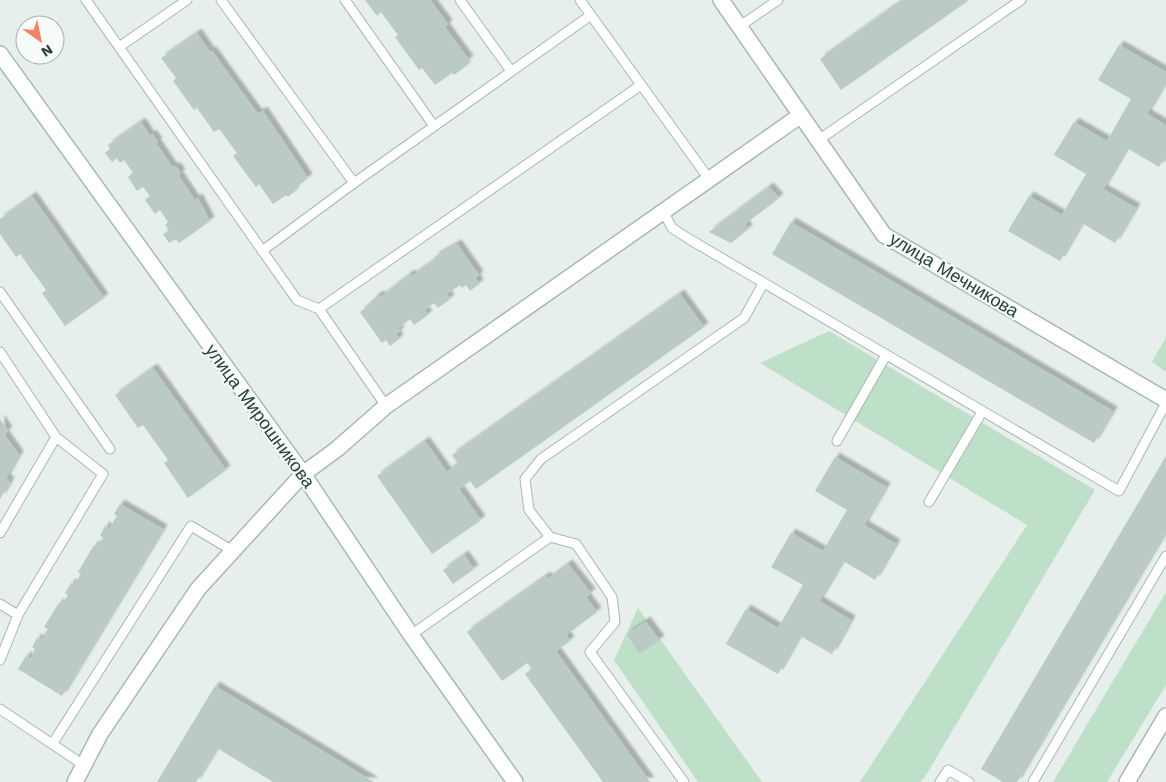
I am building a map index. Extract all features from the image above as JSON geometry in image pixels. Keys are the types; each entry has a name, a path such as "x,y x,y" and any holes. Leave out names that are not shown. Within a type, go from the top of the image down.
{"street":[{"name":"улица Мечникова","path":"721,0 820,139 884,235 1166,401"},
{"name":"улица Мирошникова","path":"0,54 303,474 411,635 514,782"},
{"path":"74,782 85,766 100,734 198,589 303,474 337,449 386,406 802,115"},
{"path":"1127,782 1166,716"}],"lane":[{"path":"86,0 297,300 319,309 386,406"},
{"path":"119,47 188,0"},
{"path":"221,0 354,183"},
{"path":"345,0 434,126"},
{"path":"460,0 511,71"},
{"path":"580,0 709,179"},
{"path":"740,26 778,0"},
{"path":"820,139 1022,0"},
{"path":"262,251 354,183 591,15"},
{"path":"319,309 641,85"},
{"path":"663,211 672,228 764,284 1119,491 1166,401"},
{"path":"684,782 590,652 615,622 612,597 576,544 550,538 529,510 525,479 541,459 744,318 764,284"},
{"path":"0,292 110,449"},
{"path":"0,352 56,437 103,474 18,615 0,660"},
{"path":"837,441 886,355"},
{"path":"929,502 982,412"},
{"path":"0,533 56,437"},
{"path":"53,743 191,526 234,551"},
{"path":"411,635 550,538"},
{"path":"1034,782 1166,556"},
{"path":"0,604 18,615"},
{"path":"0,709 85,766"},
{"path":"940,782 948,770 969,782"}],"green space":[{"path":"829,331 1095,490 925,777 920,782 860,782 1027,525 760,363"},
{"path":"1166,337 1166,372 1152,362"},
{"path":"1166,592 1166,685 1107,782 1053,782"},
{"path":"638,608 762,782 698,782 614,660"}],"building":[{"path":"365,0 430,0 448,24 445,27 469,60 464,64 466,66 435,85 422,68 419,70 395,37 398,35 381,12 377,16"},
{"path":"903,0 969,0 841,90 820,59"},
{"path":"197,33 258,114 263,111 308,178 294,189 295,191 288,197 286,195 273,204 259,184 256,187 233,156 237,153 219,129 214,132 197,108 194,110 173,81 176,78 161,58"},
{"path":"1119,45 1166,72 1166,81 1147,114 1166,125 1166,155 1159,167 1127,148 1103,189 1136,208 1115,243 1082,223 1060,261 1008,231 1029,196 1062,215 1086,174 1054,155 1074,122 1107,141 1131,99 1098,80"},
{"path":"141,122 150,136 152,134 158,142 156,143 173,168 175,166 178,169 181,174 178,175 195,200 198,198 210,221 179,243 176,239 169,243 163,234 169,230 165,225 168,222 160,210 155,214 145,200 150,196 143,187 137,191 128,177 133,173 124,160 120,163 117,158 112,162 105,153 110,149 108,145"},
{"path":"769,187 779,198 745,224 748,229 731,243 709,232"},
{"path":"32,196 104,298 65,326 42,293 46,290 20,254 16,257 0,234 0,219"},
{"path":"791,222 1113,411 1094,443 772,254"},
{"path":"457,244 479,275 476,278 479,284 470,291 466,285 462,288 460,285 447,294 450,299 438,308 434,303 424,310 428,315 414,325 410,319 398,328 400,331 396,334 399,339 390,346 386,340 382,343 360,312 379,295 381,297 410,274 412,276 436,259 434,257"},
{"path":"680,294 704,327 476,489 470,481 459,489 481,520 432,554 377,476 425,441 447,472 458,464 452,455"},
{"path":"153,368 226,470 188,498 164,463 168,460 143,425 138,428 115,395"},
{"path":"0,419 8,431 4,434 19,455 6,478 10,482 0,499"},
{"path":"1166,456 1166,531 1017,782 1003,782 981,769"},
{"path":"835,457 886,487 864,525 896,544 875,580 843,561 819,601 851,620 832,654 800,636 778,674 726,644 746,609 778,628 803,585 771,567 791,533 823,551 847,510 815,491"},
{"path":"120,504 163,529 62,696 18,669 26,656 30,659 35,649 32,647 37,638 41,640 48,629 44,627 59,603 62,605 68,595 65,593 71,583 74,585 81,574 78,572 94,545 97,547 103,538 100,536 105,526 109,529 117,516 114,514"},
{"path":"464,555 474,569 453,584 443,570"},
{"path":"568,564 591,593 586,597 597,612 566,635 570,641 556,651 650,782 603,782 525,674 532,669 527,663 502,681 467,632 546,576 548,579"},
{"path":"646,621 660,640 639,654 627,634"},
{"path":"215,686 374,782 273,782 217,748 196,782 157,782"}]}
